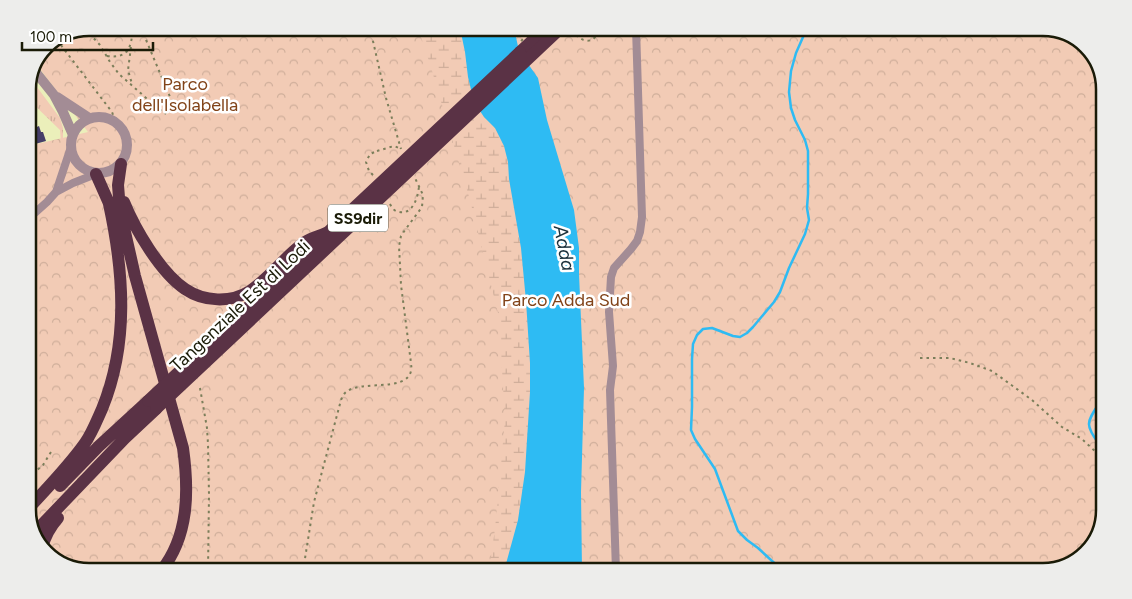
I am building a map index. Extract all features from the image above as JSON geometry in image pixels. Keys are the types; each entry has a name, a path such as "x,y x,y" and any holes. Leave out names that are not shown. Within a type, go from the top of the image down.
{"highway":[{"name":"Tangenziale Est di Lodi","path":"39,527 113,450 152,405 328,232 537,36"},
{"name":"Tangenziale Est di Lodi","path":"36,511 92,453 152,405 552,36"},
{"path":"121,164 118,186 120,210 183,448 186,470 187,492 181,533 167,563"},
{"path":"96,174 136,276"},
{"path":"118,186 137,229 149,248 173,279 197,296 218,299 235,298 260,284 307,241 328,232"},
{"path":"36,500 85,442 98,419 110,385 120,345 122,307 114,225 109,204"},
{"path":"45,538 54,523 104,470 113,450"}],"street":[{"path":"616,563 610,390 613,366 609,312 611,277 614,268 637,240 642,217 636,36"},
{"path":"38,75 54,95 72,135"},
{"path":"54,95 89,118"},
{"path":"36,212 56,192 96,174 114,170 121,164 126,156 128,147 123,129 108,118 89,118 82,122 72,135 71,147 56,192"},
{"path":"71,147 73,157 78,165 86,171 96,174"}],"path":[{"path":"92,36 100,45 119,74 166,114"},
{"path":"132,36 128,70 132,86"},
{"path":"144,36 173,104"},
{"path":"372,36 400,149 394,146 377,151"},
{"path":"577,36 581,40 589,40 596,36"},
{"path":"106,56 120,56 127,51 131,44"},
{"path":"61,45 112,112 116,123"},
{"path":"304,563 314,502 344,394 355,387 404,381 409,377 411,371 401,285 399,242 401,236 422,206 423,195 412,171"},
{"path":"389,201 393,209 401,212 408,211 418,195 419,186"},
{"path":"920,358 950,358 992,371 1032,400 1062,427 1082,439 1096,452"},
{"path":"200,388 208,444 208,563"},
{"path":"36,471 43,465 50,452"}],"green space":[{"name":"Parco Adda Sud","path":"89,36 1043,36 1060,39 1072,45 1083,54 1093,72 1096,85 1096,510 1093,527 1087,539 1078,550 1063,559 1043,563 89,563 75,561 60,554 49,545 39,527 36,514 36,144 88,132 40,70 54,49 72,39"},
{"path":"421,36 462,36 468,77 484,117 495,128 504,146 508,162 509,179 521,248 530,363 530,392 525,472 518,520 506,563 490,563 505,420 499,317 470,200"},
{"path":"36,86 60,118 63,128 62,156 60,130 36,107"}],"water":[{"name":"Adda","path":"462,36 516,36 519,51 538,78 547,120 574,210 579,248 584,388 581,492 582,563 506,563 518,520 525,472 530,392 526,301 521,248 509,179 508,162 504,146 495,128 484,117 474,102"}],"building":[{"path":"39,126 46,141 36,144 36,127"}],"waterway":[{"path":"774,563 738,531 715,469 691,430 692,359 693,344 697,335 703,329 712,328 740,337 753,327 780,292 805,234 809,220 807,208 808,151 791,108 789,92 791,71 803,36"},
{"path":"1096,408 1090,419 1089,427 1096,440"}],"park label":[{"name":"Parco dell'Isolabella","path":"185,94"}]}
